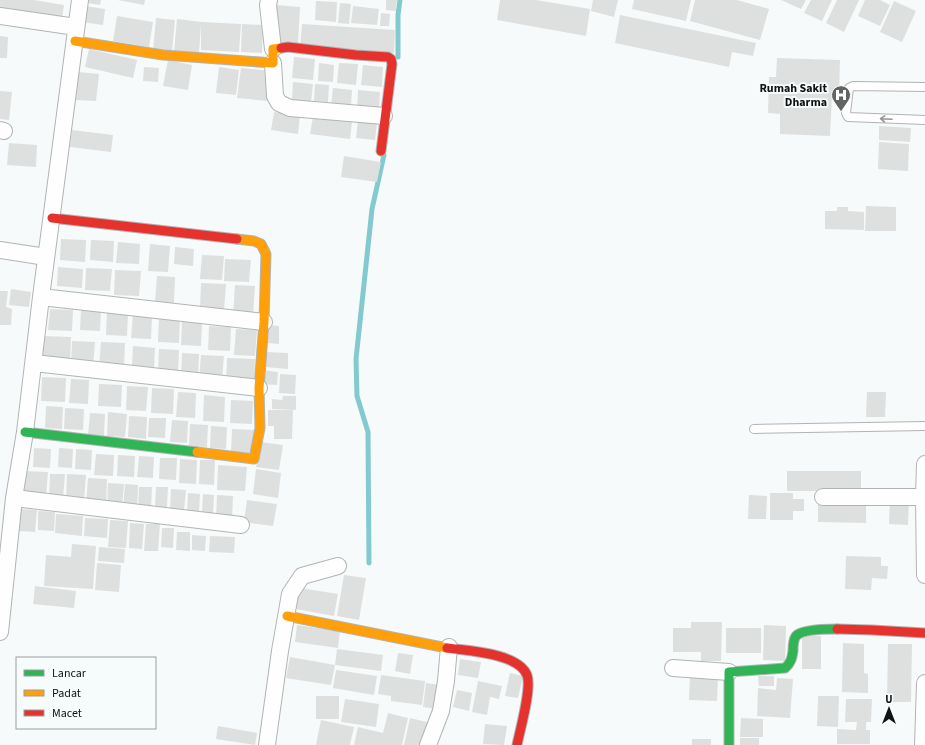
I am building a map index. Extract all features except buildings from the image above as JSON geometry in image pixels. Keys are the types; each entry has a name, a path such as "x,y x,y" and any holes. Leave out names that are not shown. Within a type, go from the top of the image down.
{"street":[{"path":"0,632 14,498 25,432 46,257 80,0"},
{"path":"269,0 268,5 275,96 279,104 290,108 384,116"},
{"path":"0,16 164,55 273,56 288,47 388,57 391,59 392,64 388,102 384,116 382,151"},
{"path":"25,432 254,459 260,428 259,388 264,322 266,254 261,244 254,241 52,218"},
{"path":"0,250 46,257"},
{"path":"41,297 264,322"},
{"path":"34,363 259,388"},
{"path":"925,464 925,575"},
{"path":"823,497 924,497"},
{"path":"14,498 241,525"},
{"path":"267,745 280,651 290,594 302,576 338,566"},
{"path":"287,616 501,656 519,665 527,675 528,692 517,745"},
{"path":"673,668 729,672 785,668 790,665 792,661 794,639 798,633 806,631 842,628 925,633"},
{"path":"428,745 441,711 446,681 449,647"},
{"path":"729,672 729,745"},
{"path":"923,745 925,683"}],"lane":[{"path":"925,88 853,86 849,88 846,113 848,117 925,120"},
{"path":"754,429 925,426"}],"waterway":[{"path":"398,57 398,15 400,0"},
{"path":"369,563 368,432 357,396 356,359 372,209 384,155"}],"traffic: fast":[{"path":"25,432 197,452"},
{"path":"729,745 729,672 785,668 792,658 796,636 809,631 837,629"}],"traffic: slow":[{"path":"75,41 163,55 273,63 273,49 281,48"},
{"path":"197,452 254,459 260,428 259,388 264,322 266,254 261,244 254,241 237,239"},
{"path":"287,616 447,648"}],"traffic: jam":[{"path":"281,48 288,47 388,57 391,59 392,64 381,151"},
{"path":"52,218 237,239"},
{"path":"837,629 925,633"},
{"path":"447,648 492,654 514,662 522,668 527,675 528,689 517,745"}],"place":[{"name":"Rumah Sakit Dharma","path":"841,112"}]}
